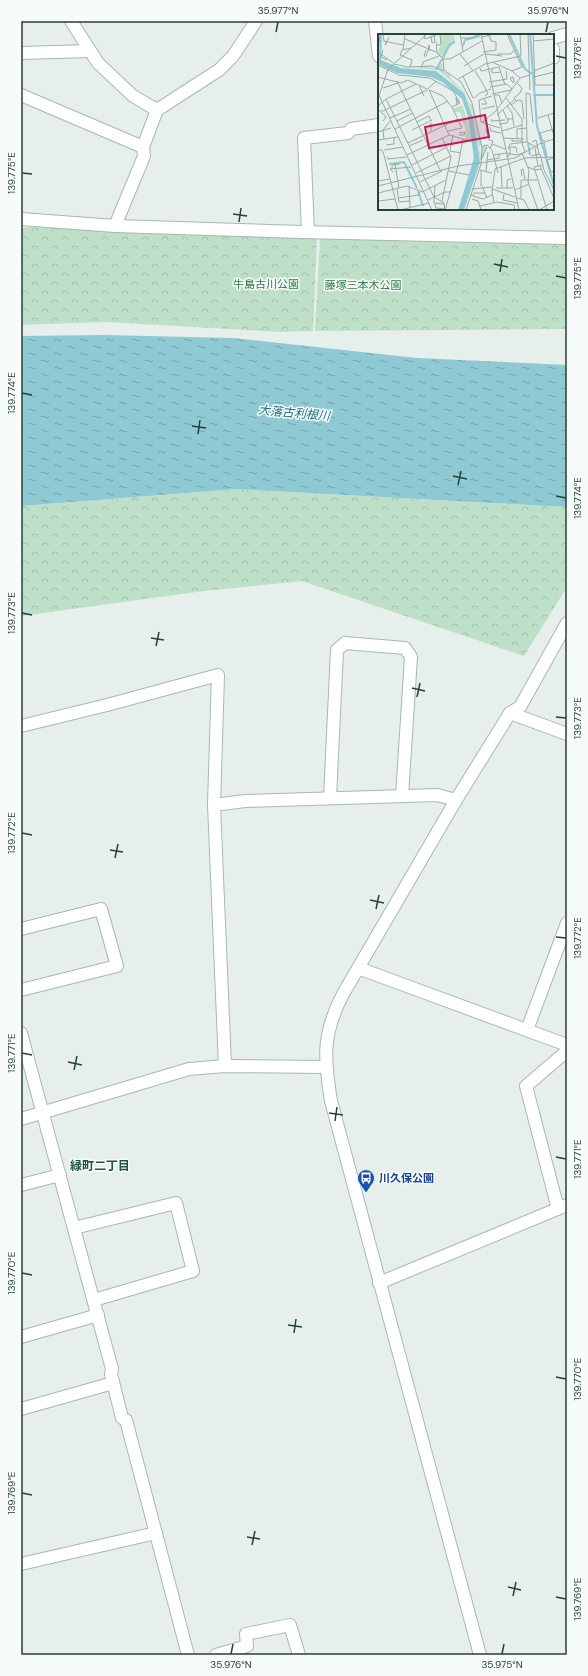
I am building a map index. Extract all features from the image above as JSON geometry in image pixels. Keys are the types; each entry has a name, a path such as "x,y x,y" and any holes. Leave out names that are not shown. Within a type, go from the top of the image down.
{"street":[{"path":"71,21 98,63 133,96 158,110"},
{"path":"115,226 144,156 143,147 158,110 219,70 233,56 256,21"},
{"path":"375,21 378,46"},
{"path":"554,38 567,34"},
{"path":"21,53 90,51"},
{"path":"21,95 143,147"},
{"path":"308,232 304,138 348,132 351,129 378,125"},
{"path":"21,219 115,226 567,238"},
{"path":"480,1655 331,1102 325,1067 327,1036 334,1012 358,968 456,800 510,713 520,707 567,624"},
{"path":"330,798 337,650 345,643 405,648 411,657 402,796"},
{"path":"21,726 107,705 218,675 214,804 225,1066"},
{"path":"510,713 567,734"},
{"path":"214,804 244,801 437,795 456,800"},
{"path":"21,929 101,909 116,966 21,990"},
{"path":"526,1030 567,923"},
{"path":"358,968 567,1045"},
{"path":"21,1033 98,1315 112,1369 111,1374 113,1384 122,1418 126,1420 188,1655"},
{"path":"379,1283 562,1207 526,1086 567,1051"},
{"path":"21,1119 189,1069 225,1066 325,1067"},
{"path":"21,1185 60,1175"},
{"path":"74,1228 176,1202 193,1271 94,1300"},
{"path":"21,1337 98,1315"},
{"path":"21,1409 113,1384"},
{"path":"21,1564 156,1533"},
{"path":"216,1655 247,1646 246,1634 290,1625 299,1655"}],"green space":[{"name":"牛島古川公園","path":"27,227 317,239 313,331 281,332 105,322 21,325 21,228"},
{"name":"藤塚三本木公園","path":"320,238 567,243 567,329 315,331"},
{"path":"237,489 567,507 567,587 524,656 302,581 204,591 21,616 21,506"}],"water":[{"name":"大落古利根川","path":"104,335 233,338 417,358 567,365 567,507 237,489 21,506 21,336"}],"place":[{"name":"川久保公園","path":"366,1193"}],"district":[{"name":"緑町二丁目","path":"100,1166"}]}
